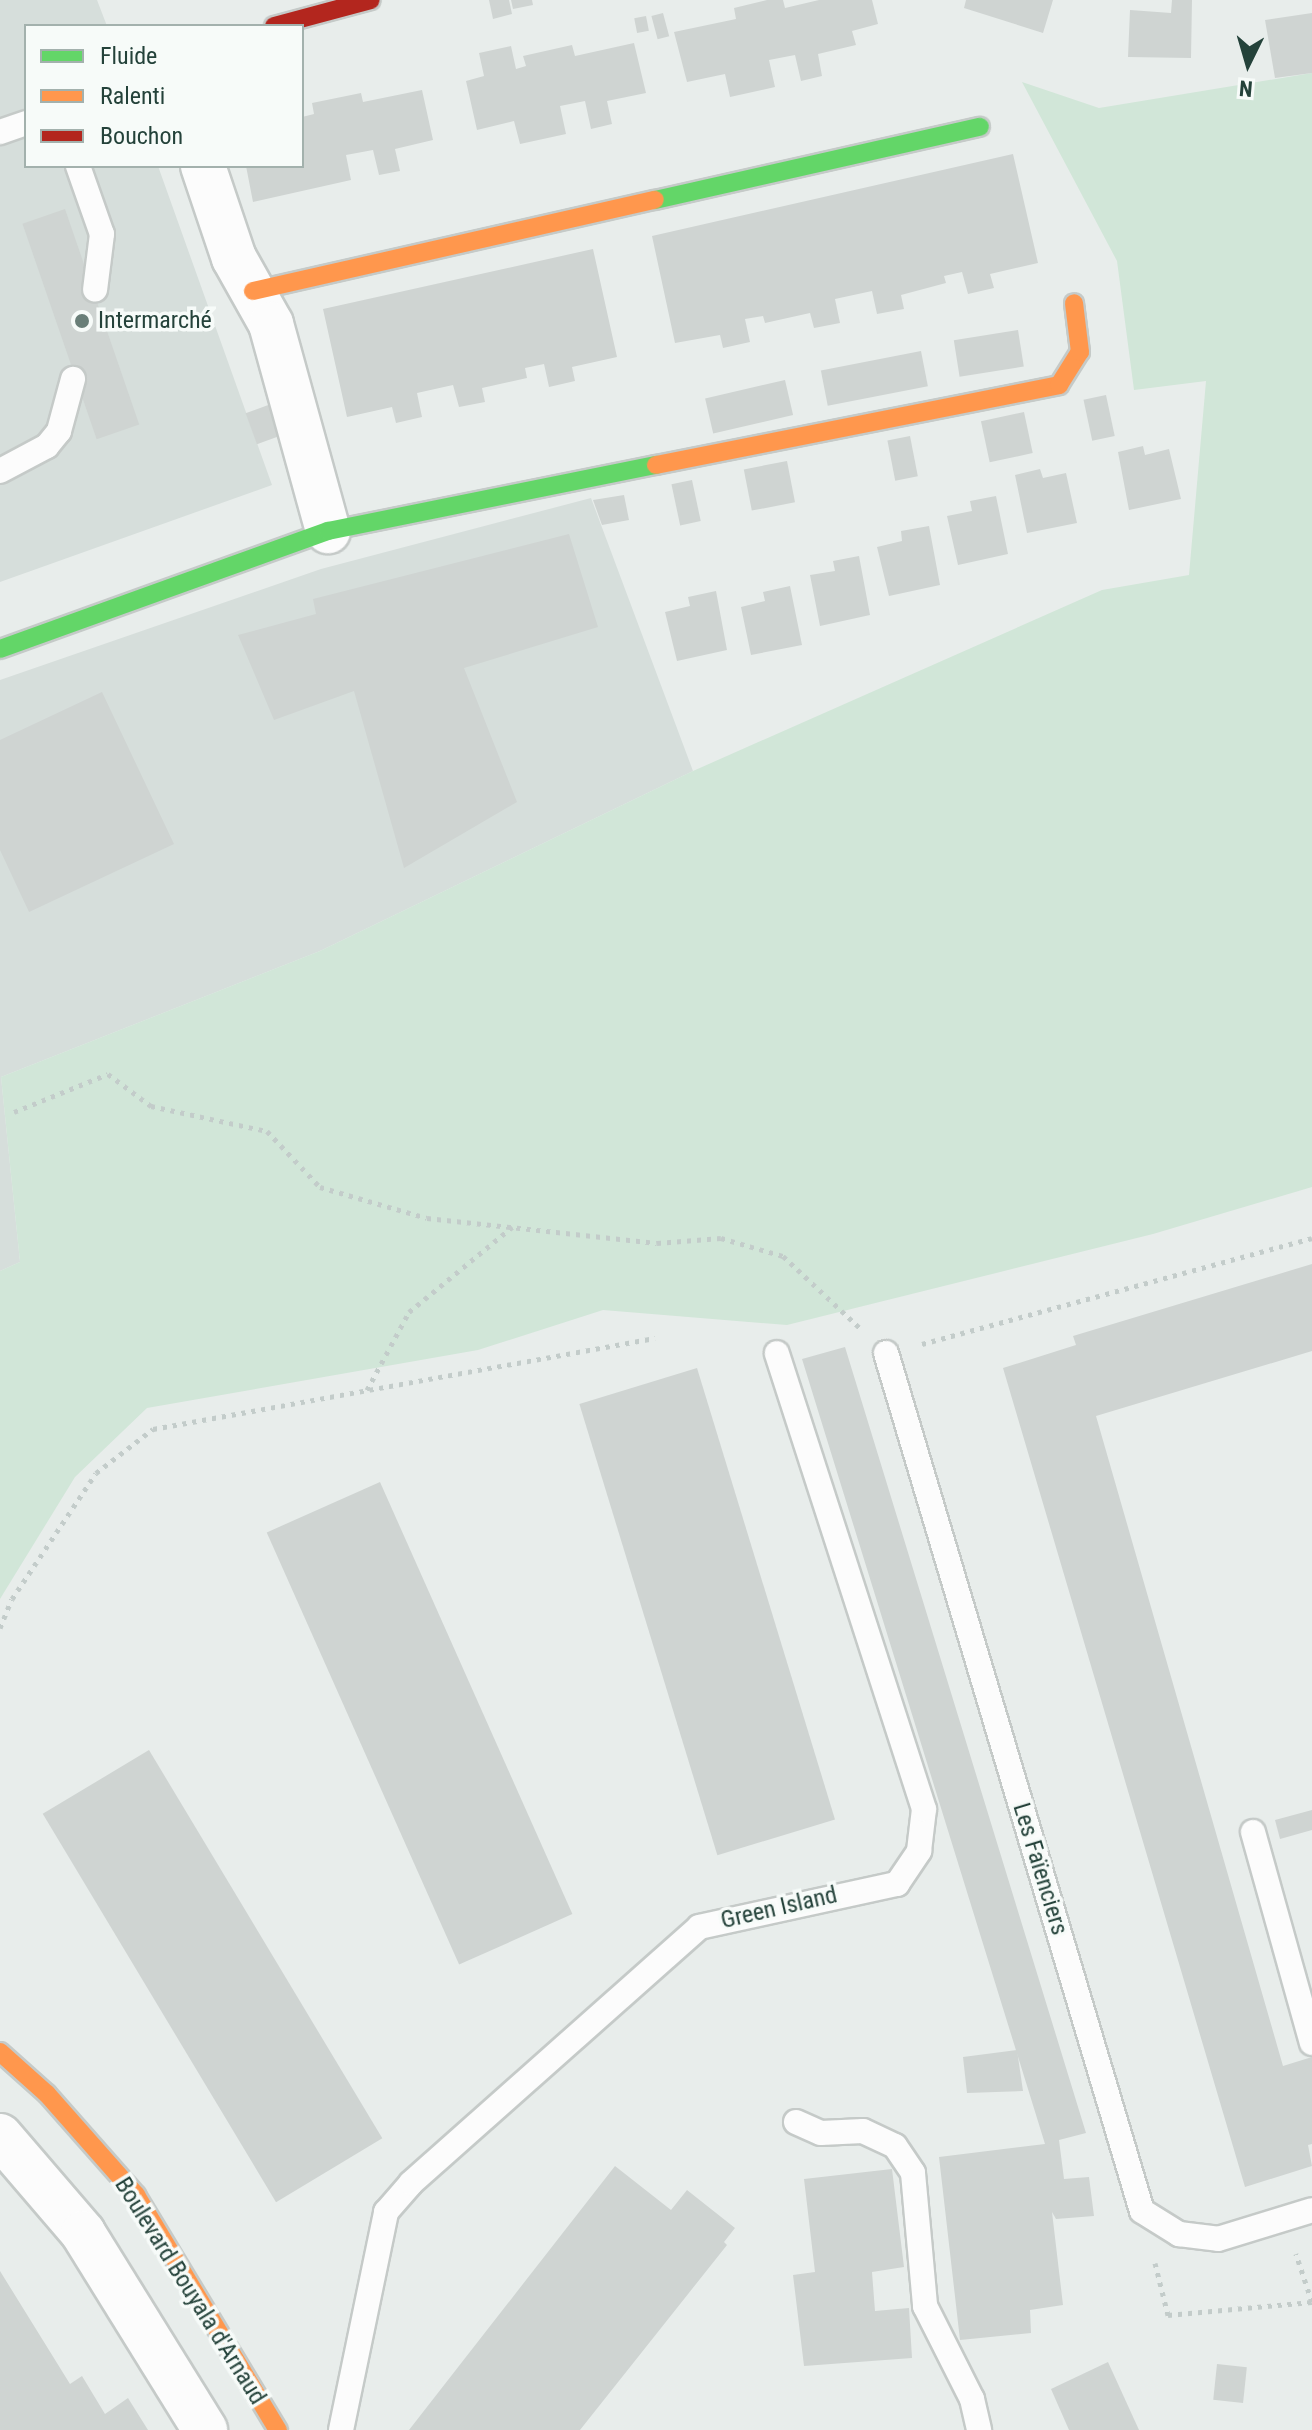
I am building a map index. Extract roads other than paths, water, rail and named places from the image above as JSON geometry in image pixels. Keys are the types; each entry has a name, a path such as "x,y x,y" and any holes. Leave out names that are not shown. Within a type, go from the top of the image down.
{"street":[{"path":"281,24 371,0"},
{"path":"253,291 980,127"},
{"path":"204,168 234,258 271,324 328,531"},
{"path":"0,649 328,531 1059,385 1080,352 1074,303"},
{"name":"Boulevard Bouyala d'Arnaud","path":"0,2052 47,2094 136,2195 278,2430"},
{"path":"0,2136 83,2233 205,2430"}],"lane":[{"path":"0,132 24,124"},
{"path":"79,168 102,234 95,290"},
{"path":"0,471 47,446 59,431 73,379"},
{"name":"Green Island","path":"341,2430 386,2212 411,2183 699,1927 897,1884 919,1851 924,1809 777,1353"},
{"name":"Les Faïenciers","path":"886,1353 1142,2211 1179,2234 1218,2239 1312,2210"},
{"path":"1253,1832 1312,2043"},
{"path":"796,2122 821,2133 863,2131 895,2146 913,2173 925,2306 972,2399 979,2430"}],"place":[{"name":"Intermarché","path":"82,321"}]}
